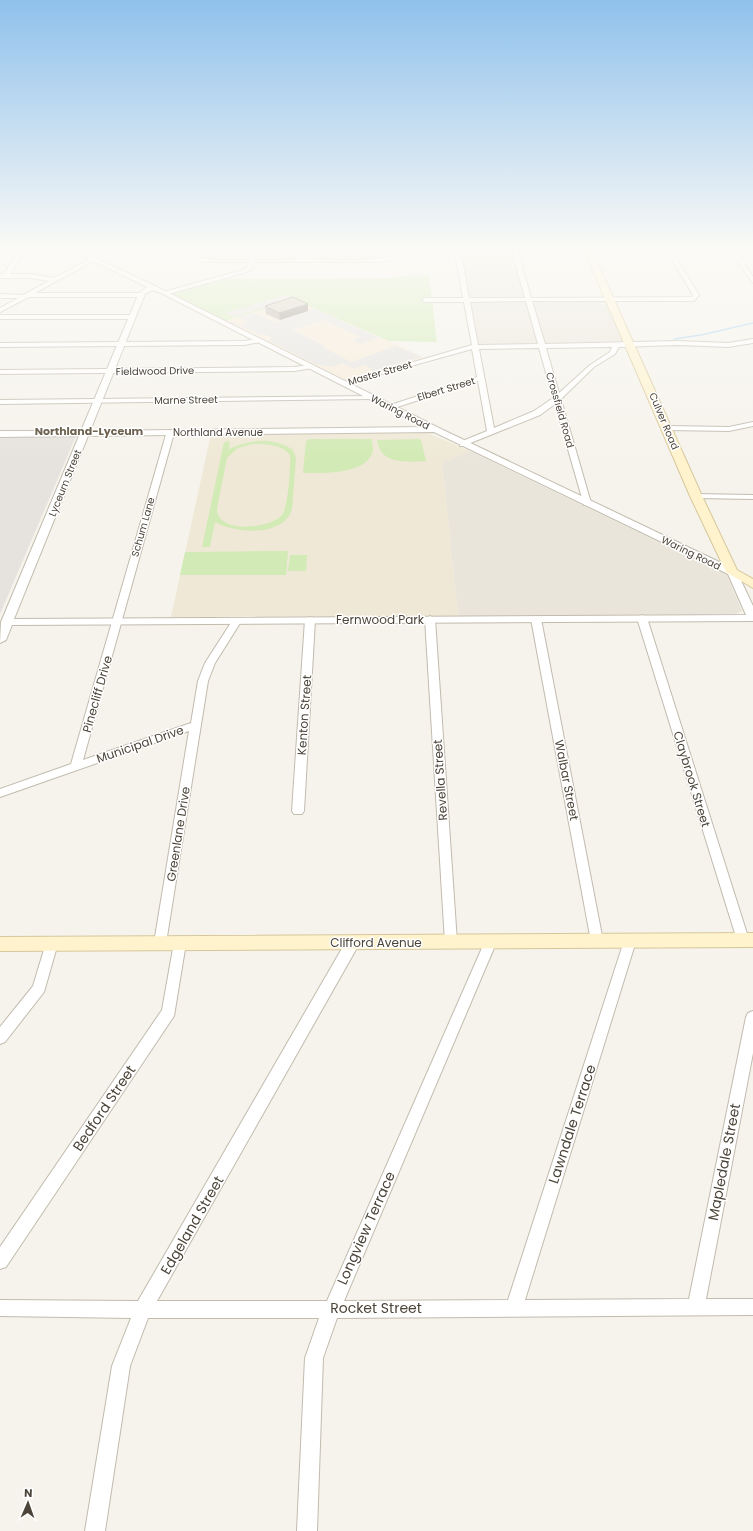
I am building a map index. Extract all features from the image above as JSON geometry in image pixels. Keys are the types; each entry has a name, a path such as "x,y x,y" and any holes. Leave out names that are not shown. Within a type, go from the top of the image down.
{"main road":[{"name":"Culver Road","path":"619,319 668,428 696,496 732,572"},
{"path":"732,572 753,584"},
{"name":"Clifford Avenue","path":"0,944 748,940"}],"street":[{"name":"Lyceum Street","path":"0,640 131,319"},
{"name":"Waring Road","path":"216,319 464,444 732,572"},
{"path":"471,319 491,432"},
{"name":"Crossfield Road","path":"534,319 587,502"},
{"path":"0,345 244,343 258,341"},
{"name":"Master Street","path":"344,383 476,346 616,346 678,343 728,345 753,341"},
{"path":"464,444 537,414 592,366 613,353 616,346"},
{"name":"Fieldwood Drive","path":"0,372 311,367"},
{"name":"Elbert Street","path":"388,406 482,378"},
{"name":"Marne Street","path":"0,402 371,397"},
{"path":"668,428 729,429 753,424"},
{"name":"Northland Avenue","path":"0,434 436,430"},
{"name":"Schum Lane","path":"117,621 170,432"},
{"path":"696,496 753,497"},
{"path":"732,572 753,618"},
{"name":"Claybrook Street","path":"642,618 748,940"},
{"name":"Fernwood Park","path":"7,622 753,618"},
{"name":"Revella Street","path":"430,619 451,942"},
{"name":"Walbar Street","path":"536,619 597,941"},
{"name":"Municipal Drive","path":"0,793 196,725 203,681 210,663 237,620"},
{"name":"Kenton Street","path":"298,811 310,620"},
{"name":"Pinecliff Drive","path":"76,767 117,621"},
{"name":"Greenlane Drive","path":"160,943 196,725"},
{"name":"Longview Terrace","path":"307,1531 312,1384 314,1358 321,1334 330,1309 491,941"},
{"name":"Lawndale Terrace","path":"514,1308 630,941"},
{"name":"Edgeland Street","path":"95,1531 121,1366 143,1310 353,942"},
{"path":"0,1038 39,988 52,943"},
{"name":"Bedford Street","path":"0,1261 169,1012 180,943"},
{"name":"Mapledale Street","path":"696,1307 753,1017"},
{"name":"Rocket Street","path":"0,1308 143,1310 753,1307"}],"shaded area":[{"path":"230,319 340,319 425,358 344,380 225,321"},
{"path":"243,319 269,319 275,322 283,319 338,319 379,338 361,344 353,340 361,337 323,320 292,330 321,344 325,348 351,362 396,346 422,357 374,371 364,365 354,369 342,363 331,367 315,364 268,340 273,338 264,334 260,335 241,326 248,322"},
{"path":"471,319 619,319 631,345 476,346"},
{"path":"428,433 470,451 442,463 458,616 171,617 211,434"},
{"path":"0,436 76,436 0,614"},
{"path":"470,451 727,575 742,611 736,614 458,616 442,463"}],"green space":[{"path":"340,319 434,319 437,342 389,341"},
{"path":"310,439 372,439 373,451 369,459 362,465 353,469 321,473 303,473 306,441"},
{"path":"377,440 421,440 426,461 411,462 389,458 383,454 379,448"},
{"path":"230,441 229,449 253,441 270,441 293,450 296,459 292,509 287,518 279,525 269,529 234,529 215,522 210,547 202,547 224,442","holes":["253,444 278,447 290,455 289,486 286,504 282,515 276,520 256,526 234,526 225,522 219,517 217,509 227,458 238,448"]},
{"path":"288,551 286,575 180,575 185,552"},
{"path":"290,555 307,555 306,571 288,571"}],"waterway":[{"path":"674,339 701,335 753,323"}],"district":[{"name":"Northland-Lyceum","path":"89,431"}]}
